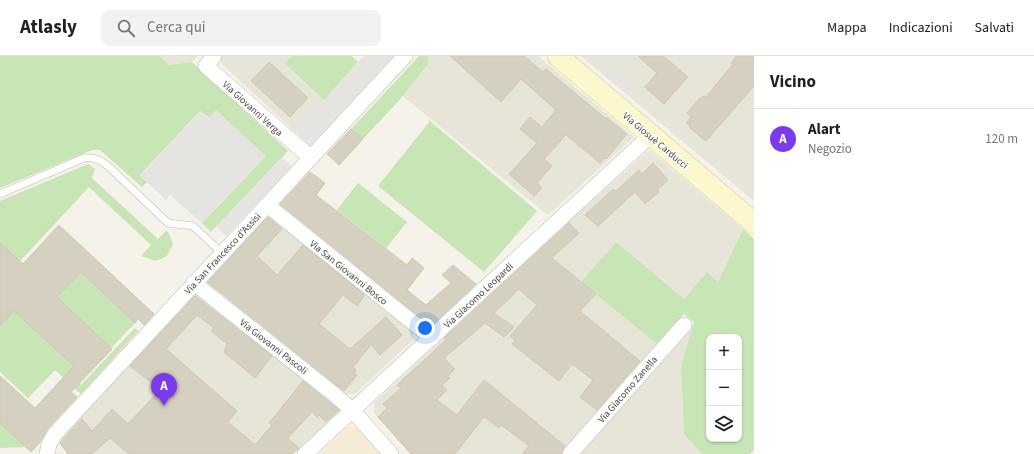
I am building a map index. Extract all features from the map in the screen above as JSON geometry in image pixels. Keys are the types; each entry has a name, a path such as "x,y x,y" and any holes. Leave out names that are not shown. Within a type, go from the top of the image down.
{"street":[{"name":"Via Giovanni Verga","path":"214,56 206,66 311,158"},
{"name":"Via San Francesco d'Assisi","path":"47,454 49,444 55,434 405,56"},
{"name":"Via Giosuè Carducci","path":"561,57 754,223"},
{"name":"Via Giacomo Leopardi","path":"305,454 651,135"},
{"name":"Via San Giovanni Bosco","path":"267,206 432,338"},
{"name":"Via Giovanni Pascoli","path":"194,283 352,410 390,454"},
{"name":"Via Giacomo Zanella","path":"570,454 684,325"}],"lane":[{"path":"0,194 84,158 91,157 100,160 108,166 168,223 193,226 222,253"}],"shaded area":[{"path":"160,56 198,56 192,62 169,65"},
{"path":"221,56 292,56 285,65 324,100 295,132 221,63"},
{"path":"364,56 394,56 310,146 295,132"},
{"path":"429,56 538,56 634,137 548,215 403,96 427,67"},
{"path":"581,56 754,56 754,201 630,97 637,89 605,63 599,71"},
{"path":"605,62 637,89 630,97 599,71"},
{"path":"216,110 266,156 202,223 170,195 166,200 140,176 200,111 209,118"},
{"path":"651,151 743,229 718,282 707,273 684,299 616,242 581,282 658,345 562,454 411,454 374,413 375,402 568,222 647,152"},
{"path":"282,158 292,166 226,236 216,227"},
{"path":"269,217 413,333 413,340 355,394 347,394 204,283 265,218"},
{"path":"194,292 340,407 340,410 292,454 68,454 61,445 62,436"},
{"path":"694,323 681,366 684,434 702,454 578,454"},
{"path":"349,427 358,428 380,454 320,454"}],"green space":[{"path":"0,56 160,56 169,65 192,62 288,151 211,232 202,223 266,156 200,111 140,175 147,182 142,187 100,150 92,150 0,188"},
{"path":"292,56 352,56 358,62 324,100 285,64"},
{"path":"419,56 429,56 427,66 403,96 363,139 351,129"},
{"path":"430,121 537,211 484,272 378,186"},
{"path":"88,164 95,169 92,178 158,239 166,231 168,232 173,244 167,256 156,261 141,256 151,245 89,187 20,261 0,243 0,201"},
{"path":"358,183 407,222 386,248 337,210"},
{"path":"743,229 754,239 754,450 750,454 702,454 684,434 681,366 694,322 684,314 658,345 581,282 616,242 684,299 707,272 718,282"},
{"path":"81,272 135,323 111,348 57,297"},
{"path":"14,311 84,375 78,381 81,385 135,328 138,331 81,394 55,370 28,398 0,372 0,326"},
{"path":"0,423 26,447 0,448"}],"building":[{"path":"450,56 524,56 543,72 546,69 605,118 606,117 627,134 606,159 604,158 600,163 566,135 544,159 552,166 537,183 542,188 534,196 509,174 537,143 520,129 530,117 542,127 556,110 521,79 501,102"},
{"path":"638,56 663,56 688,77 664,104 645,87 657,73"},
{"path":"736,56 754,56 754,86 706,141 686,123 691,117 687,113 698,100 704,96 706,97 733,64 731,63"},
{"path":"269,62 308,98 290,117 251,81"},
{"path":"351,129 363,139 339,165 327,154"},
{"path":"653,163 668,180 657,190 659,192 645,204 635,192 598,226 585,215 613,189 616,191 639,170 642,174"},
{"path":"310,172 325,183 316,195 407,265 412,258 424,268 407,290 426,305 451,283 442,275 453,265 476,284 431,326 280,204"},
{"path":"268,217 282,229 257,256 277,275 303,245 365,295 357,306 343,295 319,324 350,349 386,317 402,335 380,355 371,345 353,367 356,370 354,373 357,375 344,391 208,282"},
{"path":"569,223 579,233 552,258 596,294 580,311 640,361 597,410 580,397 593,380 572,364 559,381 512,344 515,340 510,336 537,305 519,289 494,313 514,327 504,337 485,323 444,358 455,369 448,376 450,378 442,385 447,390 437,400 457,415 484,380 565,446 561,454 522,454 529,446 501,425 499,428 484,417 455,454 411,454 378,417 387,408 383,404 401,388 397,385 446,340 444,338"},
{"path":"59,225 154,314 144,325 138,319 135,323 81,272 57,297 112,349 71,392 77,397 48,428 41,441 31,452 0,423 0,376 35,408 74,366 14,311 0,326 0,243 23,264"},
{"path":"195,296 272,356 255,378 224,352 227,344 211,331 214,328 197,315 166,349 237,411 228,422 255,445 272,425 269,423 303,381 339,410 326,422 319,415 317,417 312,412 288,438 299,448 292,454 129,454 110,438 92,454 68,454 60,443 82,419 92,431 112,409 128,424 158,392 155,390 157,387 130,366"}],"place":[{"name":"Alart","path":"164,406"}]}
